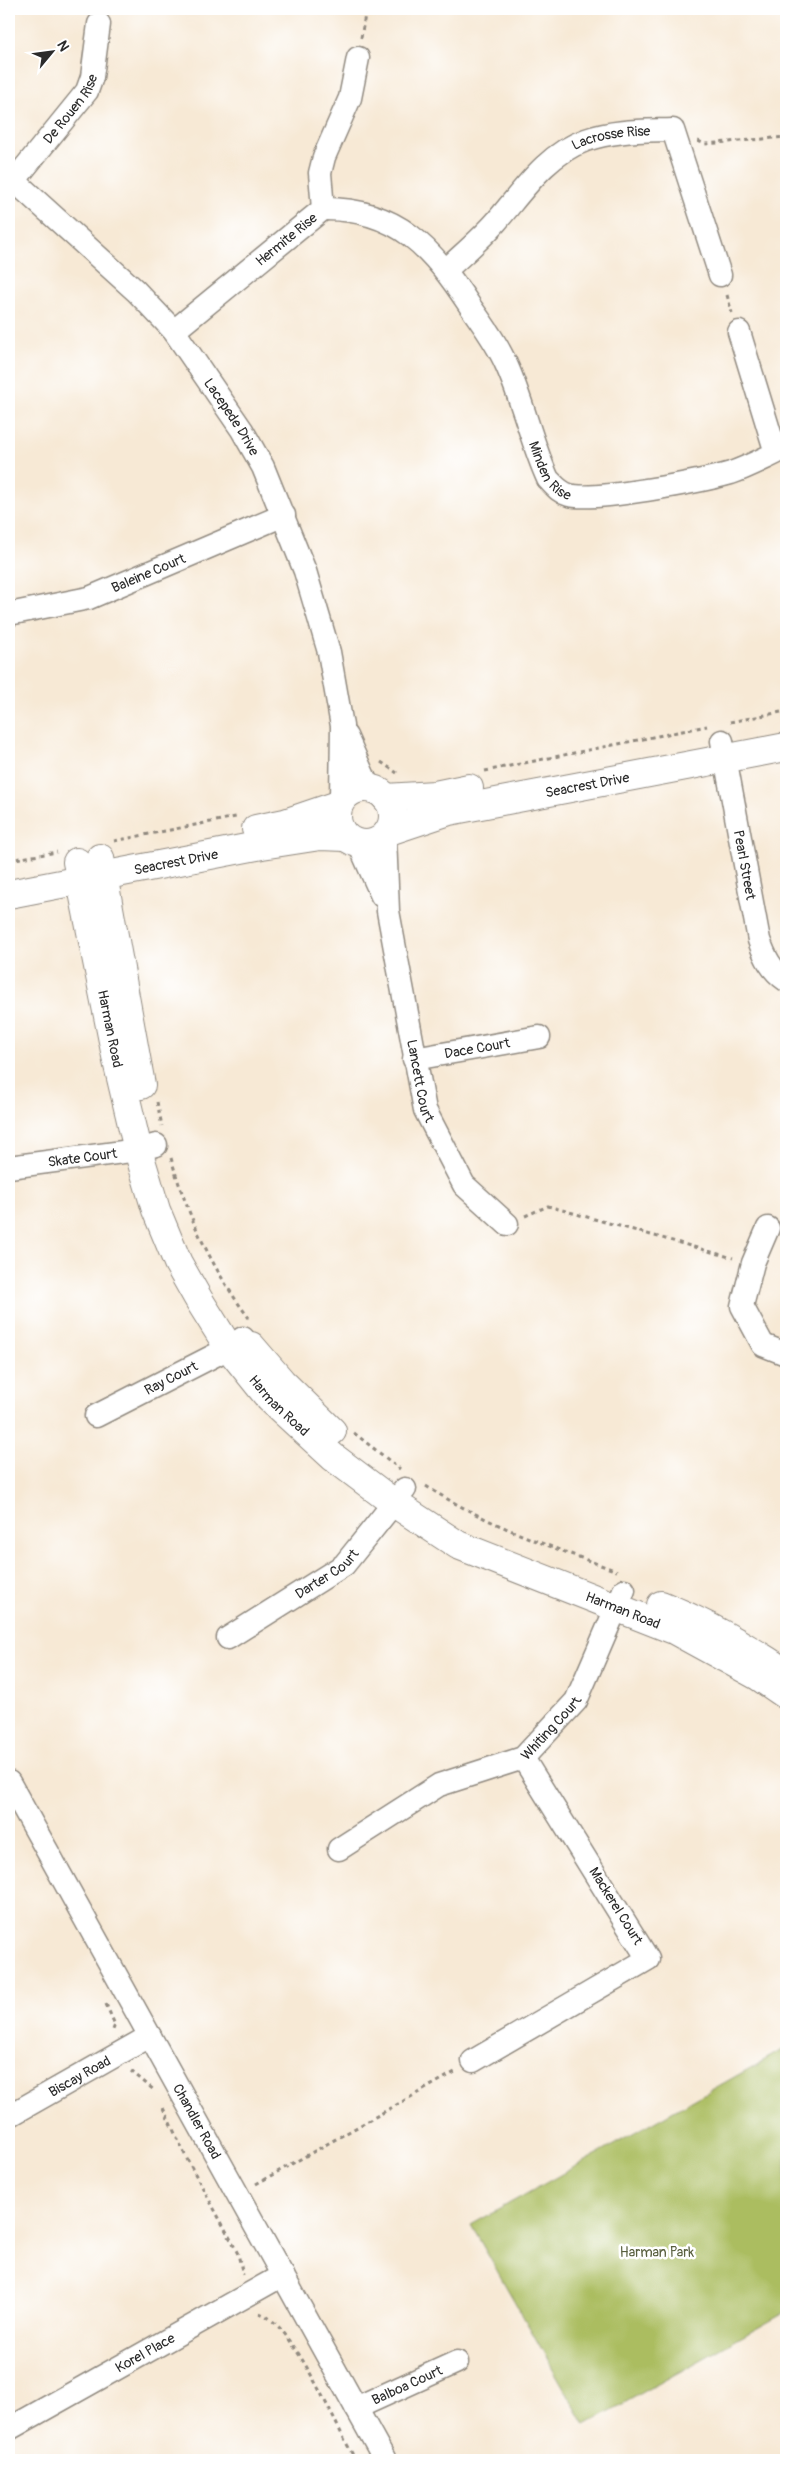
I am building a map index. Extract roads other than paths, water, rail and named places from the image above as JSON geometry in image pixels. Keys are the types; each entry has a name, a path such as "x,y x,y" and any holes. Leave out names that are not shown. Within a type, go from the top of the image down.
{"main road":[{"name":"Seacrest Drive","path":"9,876 285,823 340,803 353,790 435,795 721,737 786,728"},
{"name":"Seacrest Drive","path":"9,894 89,862 320,836 378,842 387,833 449,811 721,737 786,747"},
{"path":"378,793 393,814 387,833"},
{"path":"340,803 337,822 352,840"},
{"name":"Harman Road","path":"89,862 117,1061 157,1144 156,1210 178,1263 241,1335 270,1399 333,1457 407,1487 458,1545 621,1590 712,1627 786,1673"},
{"name":"Harman Road","path":"621,1590 674,1630 758,1676 786,1695"}],"street":[{"name":"De Rouen Rise","path":"11,178 87,91 92,77 99,24"},
{"name":"Hermite Rise","path":"174,331 323,209 320,173 324,157 350,98 358,58"},
{"name":"Lacrosse Rise","path":"446,270 495,223 545,166 564,152 584,141 603,135 673,130 720,275"},
{"name":"Lacepede Drive","path":"11,178 136,291 174,331 242,430 263,467 284,515 305,572 329,652 342,726 340,803"},
{"name":"Minden Rise","path":"323,209 347,209 385,220 430,252 446,270 492,338 506,364 548,479 558,490 570,495 584,496 671,485 731,473 776,453 738,332"},
{"name":"Baleine Court","path":"9,614 89,598 284,515"},
{"name":"Lacepede Drive","path":"342,726 378,793"},
{"name":"Pearl Street","path":"721,737 759,940 767,962 786,980"},
{"name":"Lancett Court","path":"387,833 388,911 425,1110 464,1185 507,1224"},
{"name":"Lancett Court","path":"352,840 388,911"},
{"name":"Dace Court","path":"414,1059 539,1037"},
{"name":"Skate Court","path":"9,1167 157,1144"},
{"path":"768,1228 752,1263 742,1306 763,1345 786,1354"},
{"name":"Ray Court","path":"96,1416 241,1335"},
{"name":"Darter Court","path":"228,1638 344,1565 407,1487"},
{"name":"Whiting Court","path":"339,1849 439,1785 523,1758 576,1701 621,1590"},
{"name":"Mackerel Court","path":"474,2061 648,1959 523,1758"},
{"name":"Chandler Road","path":"9,1782 14,1805 150,2036 385,2460"},
{"name":"Biscay Road","path":"9,2116 150,2036"},
{"name":"Korel Place","path":"9,2429 282,2275"},
{"name":"Balboa Court","path":"356,2408 457,2362"}],"park label":[{"name":"Harman Park","path":"657,2252"}]}
